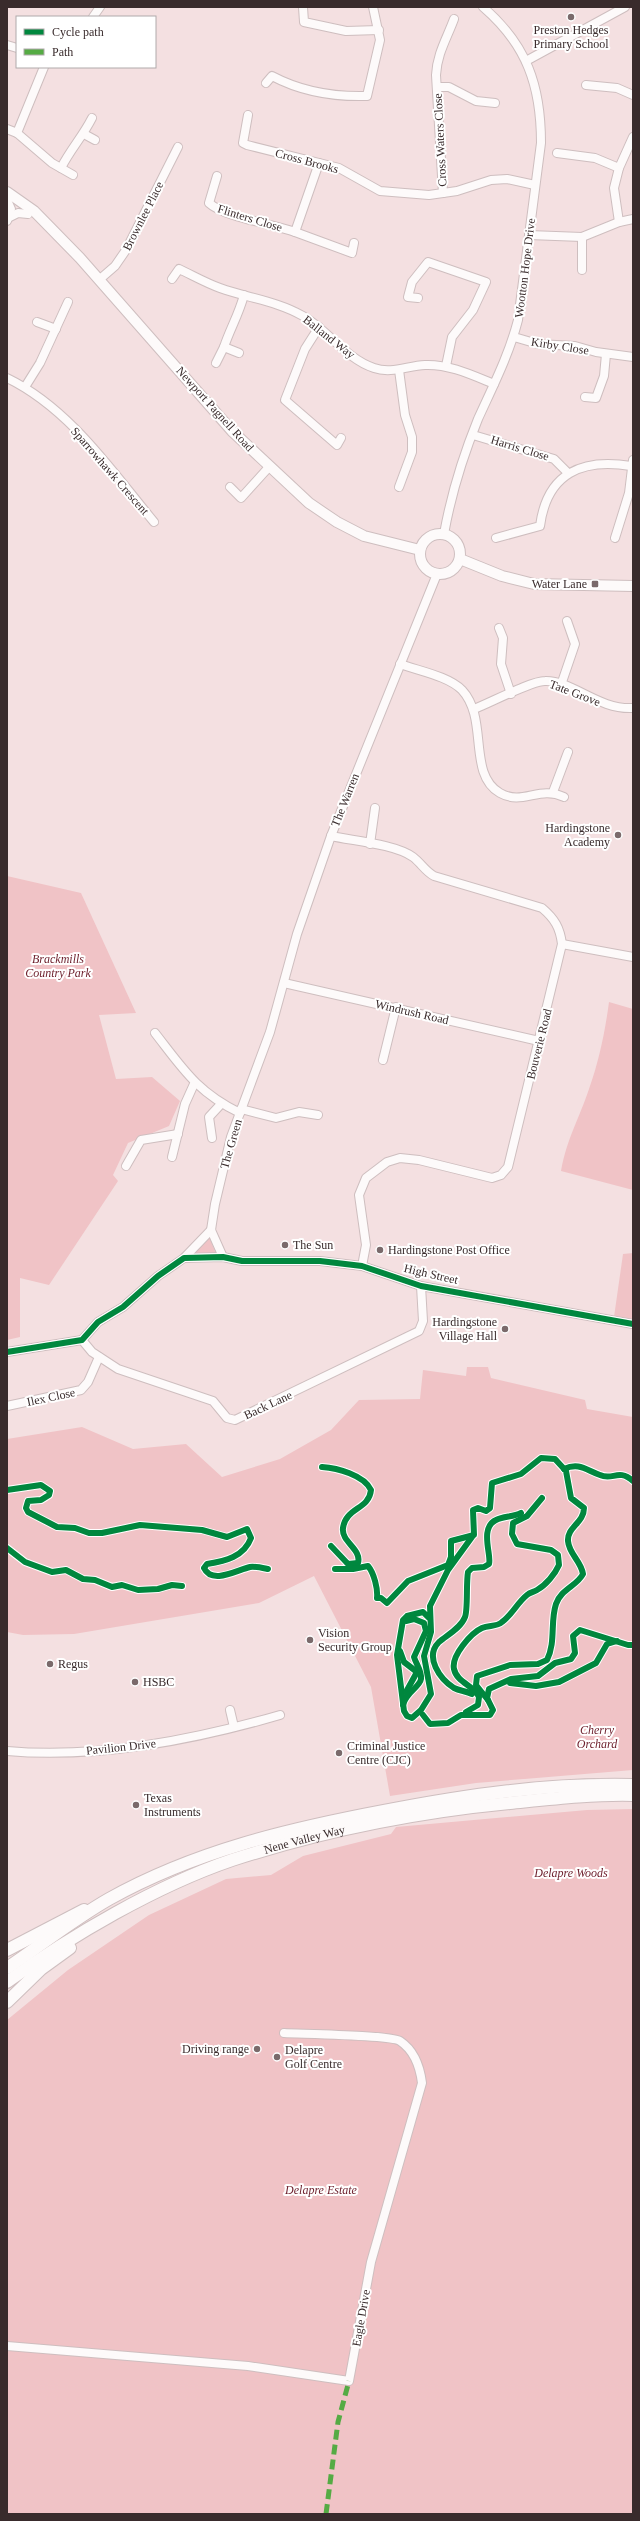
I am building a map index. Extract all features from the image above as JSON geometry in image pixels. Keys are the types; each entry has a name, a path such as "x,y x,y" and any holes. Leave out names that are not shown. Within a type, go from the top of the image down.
{"highway":[{"name":"Nene Valley Way","path":"7,1968 108,1899 175,1867 227,1847 333,1821 458,1797 544,1788 633,1785"},
{"name":"Nene Valley Way","path":"7,1982 42,1956 111,1917 178,1882 232,1860 336,1831 456,1808 633,1795"},
{"path":"7,1950 66,1917 108,1899"},
{"path":"7,2002 41,1969 111,1917"}],"main road":[{"name":"Newport Pagnell Road","path":"7,192 34,211 42,222 100,280 232,430 269,467 309,503 337,522 364,536 420,550"},
{"name":"Newport Pagnell Road","path":"7,199 42,222"},
{"path":"444,534 452,537 458,543 461,550 460,559 452,571 437,574 426,568 422,562 420,550 426,539 432,535 444,534"},
{"path":"460,559 502,576 534,584 633,586"}],"street":[{"path":"94,16 100,7"},
{"path":"303,7 304,22 346,32 379,30"},
{"path":"266,83 272,76 304,90 342,97 367,96 380,40 373,7"},
{"name":"Wootton Hope Drive","path":"444,534 451,498 473,435 514,337 523,291 541,121 535,84 526,61 499,20 483,7"},
{"path":"526,61 625,7"},
{"name":"Cross Waters Close","path":"443,193 438,136 437,61 454,19"},
{"path":"17,133 44,68"},
{"path":"586,85 617,88 633,95"},
{"name":"Cross Waters Close","path":"438,87 449,86 476,101 495,103"},
{"name":"Cross Brooks","path":"248,115 243,143 339,168 380,192 429,195 443,193 491,180 507,179 535,185"},
{"path":"61,168 70,150 84,134 92,118"},
{"path":"7,129 17,133 61,168 73,175"},
{"path":"84,134 95,140"},
{"path":"618,222 614,188 619,168 633,137"},
{"name":"Brownlee Place","path":"100,280 115,266 126,250 178,147"},
{"path":"557,153 595,158 619,168"},
{"name":"Flinters Close","path":"295,232 320,163"},
{"name":"Flinters Close","path":"217,176 209,202 213,207 228,213 295,232 352,253 354,243"},
{"path":"7,199 11,209 8,219"},
{"path":"8,219 18,213 28,214"},
{"path":"529,235 582,237 618,222 633,219"},
{"path":"582,237 582,270"},
{"path":"172,279 184,261"},
{"path":"418,298 408,297 412,282 420,269 428,262 486,282 473,310 452,337 446,366"},
{"name":"Balland Way","path":"179,269 219,288 261,298 287,308 319,327 362,363 374,368 399,370 424,365 446,366 494,384"},
{"path":"216,363 229,332 238,318 244,295"},
{"path":"25,387 40,363 68,302"},
{"path":"37,322 56,329"},
{"path":"279,406 285,400 305,350 319,327"},
{"name":"Kirby Close","path":"514,337 538,344 575,346 606,354 633,357"},
{"path":"224,347 239,353"},
{"name":"Kirby Close","path":"585,397 596,398 604,376 606,354"},
{"path":"399,370 405,415 412,437 412,452 399,487"},
{"name":"Sparrowhawk Crescent","path":"7,378 25,387 53,409 86,440 154,522"},
{"path":"285,400 337,444 341,438"},
{"name":"Harris Close","path":"473,435 554,458 568,473"},
{"path":"496,538 540,526 546,503 568,473 598,463 632,463 630,493 615,538"},
{"path":"230,488 241,498 269,467"},
{"name":"The Warren","path":"270,1032 297,934 331,836 437,574"},
{"path":"561,685 575,644 567,621"},
{"path":"499,628 503,638 501,664 511,694"},
{"path":"400,664 445,680 461,689 474,710 479,729 481,763 490,785 510,797 522,798 553,792 564,797"},
{"name":"Tate Grove","path":"474,710 545,681 561,685 610,706 633,708"},
{"path":"553,792 568,752"},
{"path":"370,844 375,808"},
{"name":"Bouverie Road","path":"331,836 400,851 414,858 424,870 434,876 542,908 553,917 560,929 562,944 508,1167 501,1175 492,1178 419,1160 400,1158 387,1162 366,1178 359,1195 359,1210 366,1231 366,1245 362,1266"},
{"path":"562,944 633,957"},
{"name":"Windrush Road","path":"284,983 396,1007 539,1042"},
{"path":"383,1060 396,1007"},
{"name":"The Green","path":"211,1230 224,1167 240,1111 270,1032"},
{"path":"155,1033 194,1084 221,1104 240,1111 276,1118 299,1112 318,1115"},
{"path":"172,1157 185,1104 194,1084"},
{"path":"212,1138 209,1117 221,1104"},
{"path":"126,1166 141,1140 178,1134"},
{"path":"7,1352 82,1340 98,1322 123,1307 158,1276 184,1258 211,1230 223,1257"},
{"name":"High Street","path":"184,1258 223,1257 242,1261 320,1261 362,1266 421,1286 633,1324"},
{"name":"Back Lane","path":"82,1340 99,1358 118,1369 213,1401 227,1418 235,1420 419,1331 423,1321 421,1286"},
{"name":"Ilex Close","path":"7,1406 81,1390 88,1382 99,1358"},
{"path":"230,1710 234,1727"},
{"name":"Pavilion Drive","path":"7,1752 43,1754 161,1743 280,1716"},
{"name":"Eagle Drive","path":"7,2346 248,2366 349,2381 371,2262 422,2083 420,2068 411,2051 396,2039 284,2034"}],"green space":[{"name":"Brackmills Country Park","path":"7,876 81,893 136,1013 99,1015 116,1079 152,1077 180,1101 169,1126 128,1143 113,1175 118,1181 49,1285 20,1278 20,1337 7,1340"},
{"path":"609,1002 633,1009 633,1190 561,1171 570,1138 596,1068 604,1035"},
{"path":"209,1236 216,1254 189,1255"},
{"path":"633,1253 633,1320 614,1317 623,1254"},
{"name":"Cherry Orchard","path":"467,1367 488,1367 491,1378 585,1400 587,1409 633,1417 633,1770 476,1783 390,1796 371,1687 314,1576 259,1603 74,1634 23,1635 7,1632 7,1439 82,1427 133,1449 186,1444 222,1477 280,1459 331,1430 359,1400 420,1399 423,1370 466,1376"},
{"name":"Delapre Golf Centre","path":"633,1809 633,2514 7,2514 7,2020 68,1970 149,1915 226,1879 271,1875 303,1856 391,1834 396,1827 587,1810"}],"marked path":[{"path":"326,2514 338,2422 349,2381"}],"cycle path":[{"path":"7,1352 82,1340 98,1322 123,1307 158,1276 184,1258 223,1257 242,1261 320,1261 362,1266 421,1286 633,1324"},
{"path":"335,1569 353,1569 368,1566 375,1581 377,1598 381,1598 387,1603 408,1581 448,1565 451,1557 451,1541 474,1535 473,1510 478,1508 486,1511 490,1508 492,1483 521,1474 541,1458 555,1459 566,1471 571,1498 584,1508 581,1518 568,1536 570,1550 580,1565 583,1574 577,1582 565,1591 558,1599 554,1611 552,1639 550,1653 547,1660 538,1664 510,1665 477,1676 476,1685 488,1700"},
{"path":"564,1469 574,1466 609,1477 623,1475 633,1481"},
{"path":"322,1467 350,1473 362,1480 371,1490 366,1501 348,1516 343,1528 345,1537 357,1554 358,1563 348,1564 331,1546"},
{"path":"7,1490 41,1485 50,1491 49,1495 41,1500 28,1501 26,1508 28,1512 57,1527 75,1528 89,1533 102,1533 140,1525 202,1530 227,1537 247,1529 251,1538 244,1550 233,1557 207,1564 204,1568 208,1573 219,1576 252,1567 268,1569"},
{"path":"466,1712 478,1705 479,1697 477,1693 458,1678 456,1674 454,1664 459,1652 468,1640 482,1628 498,1625 506,1619 529,1593 536,1591 553,1576 559,1565 558,1555 551,1550 517,1544 512,1534 513,1523 527,1516 542,1498"},
{"path":"472,1694 454,1688 444,1679 433,1661 433,1654 439,1642 457,1628 465,1617 468,1572 472,1568 484,1567 489,1564 487,1535 491,1524 496,1520 521,1513"},
{"path":"429,1618 423,1612 407,1616 403,1620 397,1655 404,1711 407,1716 412,1718 421,1710 431,1694 424,1656 431,1632 430,1606 448,1570 472,1537"},
{"path":"7,1548 25,1562 52,1572 66,1570 83,1579 95,1580 112,1587 122,1585 138,1590 158,1589 172,1585 182,1586"},
{"path":"403,1705 407,1697 418,1685 421,1679 420,1670 414,1657 426,1631 424,1623 414,1619 406,1621"},
{"path":"423,1715 430,1724 448,1723 461,1715 490,1715 493,1710 487,1698 489,1689 511,1679 538,1676 555,1663 571,1659 575,1653 573,1636 580,1630 628,1645 633,1645"},
{"path":"510,1683 536,1686 559,1682 596,1663 607,1644 617,1641"},
{"path":"400,1651 404,1662 417,1672 406,1692"}],"place":[{"name":"Preston Hedges Primary School","path":"571,17"},
{"name":"Water Lane","path":"595,584"},
{"name":"Hardingstone Academy","path":"618,835"},
{"name":"The Sun","path":"285,1245"},
{"name":"Hardingstone Post Office","path":"380,1250"},
{"name":"Hardingstone Village Hall","path":"505,1329"},
{"name":"Vision Security Group","path":"310,1640"},
{"name":"Regus","path":"50,1664"},
{"name":"HSBC","path":"135,1682"},
{"name":"Criminal Justice Centre (CJC)","path":"339,1753"},
{"name":"Texas Instruments","path":"136,1805"},
{"name":"Driving range","path":"257,2049"},
{"name":"Delapre Golf Centre","path":"277,2057"}],"park label":[{"name":"Delapre Woods","path":"571,1873"},
{"name":"Delapre Estate","path":"321,2190"}]}
